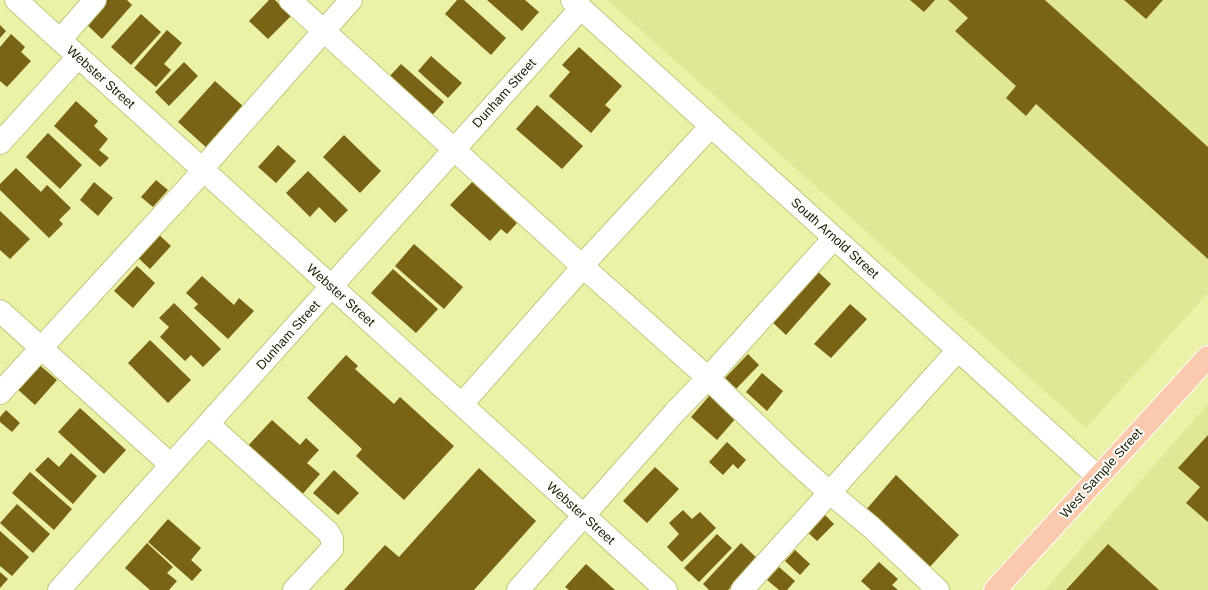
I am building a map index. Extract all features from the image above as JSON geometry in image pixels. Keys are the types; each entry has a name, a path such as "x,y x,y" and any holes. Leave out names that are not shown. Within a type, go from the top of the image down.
{"main road":[{"name":"West Sample Street","path":"995,590 1208,357"}],"street":[{"name":"Webster Street","path":"16,0 666,590"},
{"path":"60,40 95,0"},
{"path":"290,0 583,267 708,378 791,458 871,527 938,590"},
{"path":"0,393 189,187 215,154 351,0"},
{"name":"South Arnold Street","path":"576,4 1098,477"},
{"name":"Dunham Street","path":"59,590 454,150 576,4"},
{"path":"0,143 78,57"},
{"path":"462,404 583,267 590,257 711,126"},
{"path":"518,590 675,412 708,378 834,238"},
{"path":"0,311 171,465"},
{"path":"742,590 958,350"},
{"path":"208,424 328,532 332,540 332,549 294,590"}],"shaded area":[{"path":"607,0 1208,0 1208,293 1086,428"},
{"path":"1208,404 1208,590 1045,590 1052,582"}],"building":[{"path":"103,0 127,0 132,5 102,39 84,22"},
{"path":"269,0 275,0 291,16 268,39 249,21"},
{"path":"457,0 464,0 506,38 491,55 445,14"},
{"path":"487,0 525,0 539,12 522,31"},
{"path":"910,0 935,0 924,12"},
{"path":"948,0 1045,0 1208,147 1208,259 1036,104 1026,116 1006,98 1016,86 955,31 968,18"},
{"path":"1124,0 1163,0 1146,19"},
{"path":"141,14 161,32 131,65 111,47"},
{"path":"0,25 6,31 0,38"},
{"path":"167,30 182,43 164,64 171,70 156,87 134,68"},
{"path":"11,34 25,47 21,52 31,61 7,87 0,81 0,47"},
{"path":"579,47 622,86 605,105 611,110 591,133 549,96 570,72 562,65"},
{"path":"431,56 462,83 448,98 418,71"},
{"path":"184,62 198,76 169,106 155,92"},
{"path":"401,64 444,102 427,121 388,78"},
{"path":"215,81 245,108 208,149 178,122"},
{"path":"76,101 98,121 94,126 108,139 99,150 109,158 100,167 54,126"},
{"path":"537,105 583,146 562,169 516,129"},
{"path":"48,133 82,165 60,189 26,157"},
{"path":"344,135 381,171 360,193 323,157"},
{"path":"278,145 296,161 276,183 258,167"},
{"path":"16,168 41,192 47,185 71,208 59,220 63,224 49,238 0,190 0,184"},
{"path":"308,171 348,210 335,223 319,207 310,217 286,193"},
{"path":"156,180 168,190 153,207 141,197"},
{"path":"94,182 113,198 98,216 80,200"},
{"path":"472,182 517,223 507,234 501,229 490,241 450,205"},
{"path":"0,211 30,239 10,259 0,250"},
{"path":"153,229 171,246 150,269 132,252"},
{"path":"414,244 463,287 444,309 395,266"},
{"path":"137,266 155,283 133,308 114,291"},
{"path":"814,268 831,284 786,335 769,319"},
{"path":"393,269 438,309 416,333 371,293"},
{"path":"202,276 234,305 239,298 254,311 228,339 194,308 198,304 186,293"},
{"path":"174,303 221,349 203,367 191,355 185,361 160,337 169,327 159,318"},
{"path":"850,304 867,319 831,358 814,344"},
{"path":"150,340 191,380 168,403 128,363"},
{"path":"748,354 759,365 736,389 725,378"},
{"path":"346,355 358,366 355,369 394,404 400,397 454,446 404,500 356,456 362,449 307,398"},
{"path":"36,362 57,380 35,405 14,386"},
{"path":"762,373 783,391 767,411 746,392"},
{"path":"710,395 736,418 717,440 691,417"},
{"path":"80,408 126,450 104,474 58,432"},
{"path":"6,410 20,423 12,432 0,422 0,417"},
{"path":"272,420 300,445 306,438 319,450 307,463 320,474 300,497 245,449"},
{"path":"1208,435 1208,522 1186,503 1200,487 1178,468"},
{"path":"727,442 746,460 738,469 733,464 723,475 709,462"},
{"path":"71,453 97,476 73,504 35,470 48,457 59,467"},
{"path":"655,467 679,489 647,523 623,501"},
{"path":"479,468 536,521 474,590 344,590 385,545 399,557"},
{"path":"334,470 359,493 338,515 313,493"},
{"path":"30,472 72,509 54,530 12,493"},
{"path":"896,475 959,535 927,570 865,511"},
{"path":"17,504 50,534 33,553 0,523"},
{"path":"683,510 692,519 700,512 716,528 682,562 667,547 679,534 669,523"},
{"path":"821,511 834,524 817,541 804,529"},
{"path":"168,519 201,548 191,560 202,570 192,581 148,542"},
{"path":"0,531 29,557 12,576 0,566"},
{"path":"717,534 732,548 699,582 684,568"},
{"path":"147,543 173,567 167,573 177,581 169,590 150,590 125,568"},
{"path":"741,543 758,559 728,590 709,590 703,584"},
{"path":"1108,544 1159,590 1066,590"},
{"path":"795,550 810,564 800,575 785,561"},
{"path":"879,562 898,579 892,585 898,590 871,590 861,581"},
{"path":"586,564 615,590 569,590 565,587"},
{"path":"779,567 795,581 787,590 779,590 767,580"},
{"path":"0,572 8,579 0,588"}]}
